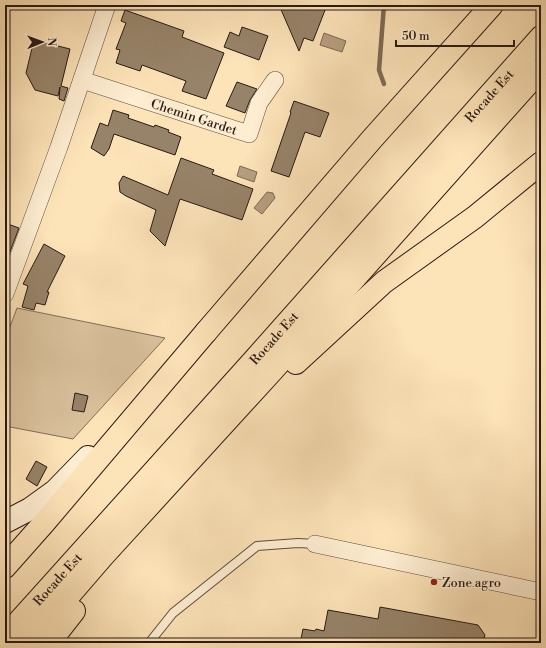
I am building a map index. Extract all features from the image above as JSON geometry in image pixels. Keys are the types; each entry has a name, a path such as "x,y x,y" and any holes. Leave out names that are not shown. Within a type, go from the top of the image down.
{"main road":[{"path":"5,567 372,139 491,5"},
{"name":"Rocade Est","path":"309,326 541,37"},
{"name":"Rocade Est","path":"5,638 269,369 541,69"},
{"path":"269,369 309,326 384,282 475,217 541,163"},
{"name":"Rocade Est","path":"28,643 103,556 236,410 269,369"},
{"path":"49,643 99,580 103,556"}],"street":[{"path":"5,294 82,80 107,5"},
{"name":"Chemin Gardet","path":"82,80 249,134 259,103 275,80"},
{"path":"5,522 30,509 55,491 206,332"},
{"path":"315,544 541,592"}],"lane":[{"path":"149,643 173,613 257,546 298,542 315,544"}],"shaded area":[{"path":"324,33 346,41 342,52 320,45"},
{"path":"240,166 257,172 254,182 237,176"},
{"path":"267,192 273,193 275,198 262,214 254,208"},
{"path":"17,308 165,338 73,439 5,426 5,340"}],"building":[{"path":"279,5 327,5 313,41 304,38 299,51"},
{"path":"125,10 184,31 182,37 224,53 206,99 182,91 186,81 142,65 140,71 116,63 120,50 116,49 126,23 121,21"},
{"path":"242,27 268,36 259,60 224,47 230,32 239,36"},
{"path":"34,40 70,49 61,86 68,88 64,101 59,99 60,87 58,96 35,90 26,73"},
{"path":"237,82 257,89 250,100 245,113 226,106"},
{"path":"294,101 329,113 320,137 305,132 289,177 271,171"},
{"path":"113,110 129,115 128,118 154,127 155,125 169,130 168,132 181,137 175,155 114,134 109,149 104,156 91,148 100,123 108,126"},
{"path":"181,158 214,170 212,174 253,189 242,220 180,199 165,246 150,231 156,210 120,192 119,183 123,176 168,195"},
{"path":"5,223 19,228 5,265 5,249 9,239 5,237"},
{"path":"44,244 65,256 47,292 49,292 45,305 36,303 34,310 22,307 28,286 23,284"},
{"path":"75,393 88,396 84,412 72,410"},
{"path":"36,461 47,467 37,486 26,479"},
{"path":"380,607 478,625 485,635 483,643 300,643 303,629 315,631 316,629 324,631 328,610 378,619"}],"waterway":[{"path":"384,5 379,70 384,84"}],"place":[{"name":"Zone agro","path":"434,582"}]}
